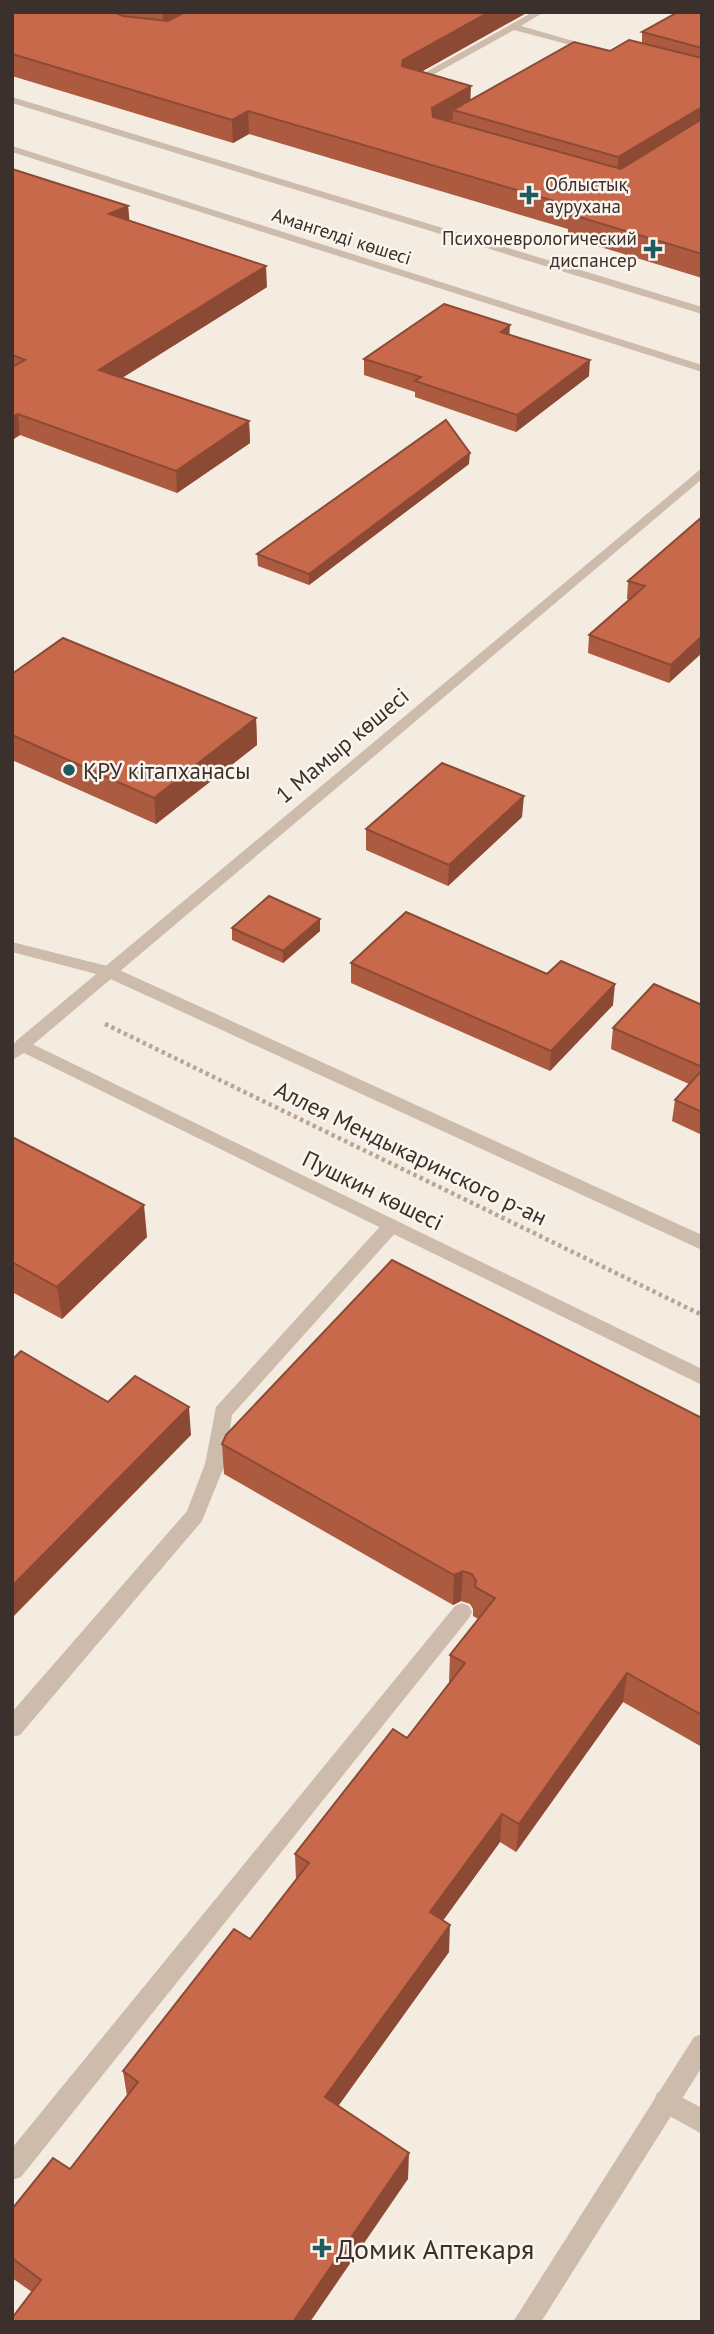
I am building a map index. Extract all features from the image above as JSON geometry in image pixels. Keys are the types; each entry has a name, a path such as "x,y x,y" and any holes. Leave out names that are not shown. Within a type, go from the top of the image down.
{"street":[{"path":"420,89 407,86 540,12"},
{"path":"514,27 602,50"},
{"path":"578,53 590,47"},
{"name":"Амангелді көшесі","path":"12,100 702,311"},
{"name":"Амангелді көшесі","path":"12,149 702,369"},
{"name":"1 Мамыр көшесі","path":"17,1049 702,472"},
{"path":"12,947 109,971 702,1243"},
{"name":"Пушкин көшесі","path":"17,1049 391,1226 702,1378"},
{"path":"12,1728 195,1515 215,1464 223,1412 391,1226"},
{"path":"12,2168 462,1612"},
{"path":"526,2322 702,2045"},
{"path":"667,2101 702,2122"}],"path":[{"name":"Аллея Мендыкаринского р-ан","path":"104,1023 702,1315"}],"building":[{"path":"12,12 113,12 123,16 168,21 185,12 489,12 403,60 402,66 471,86 432,108 433,117 621,169 702,119 702,254 569,214 578,208 248,111 232,120 12,54"},
{"path":"678,12 702,12 702,48 642,32"},
{"path":"629,40 702,58 702,107 618,157 453,110 574,42 610,51"},
{"path":"12,169 128,206 109,214 266,266 99,370 249,421 176,471 18,414 12,417 12,367 25,360 12,355"},
{"path":"444,304 510,325 501,332 590,360 517,415 415,381 421,377 364,359"},
{"path":"446,420 470,453 309,574 257,554"},
{"path":"702,517 702,636 671,665 589,635 645,586 628,581"},
{"path":"63,638 256,718 154,798 12,735 12,674"},
{"path":"442,763 524,796 449,865 366,829"},
{"path":"269,896 320,919 283,951 232,928"},
{"path":"406,912 547,974 561,961 615,984 551,1051 351,963"},
{"path":"654,984 702,1005 702,1067 613,1028"},
{"path":"702,1070 702,1112 675,1100"},
{"path":"12,1137 144,1205 57,1287 12,1262"},
{"path":"392,1260 702,1418 702,1715 627,1673 519,1824 502,1814 430,1912 450,1925 325,2097 409,2153 293,2322 12,2322 12,2318 41,2280 12,2258 12,2209 53,2158 70,2169 138,2082 123,2071 234,1929 250,1939 309,1863 295,1854 393,1729 407,1738 465,1663 450,1655 495,1598 475,1587 476,1581 472,1574 463,1571 454,1575 222,1444 226,1435"},
{"path":"21,1351 108,1402 135,1376 189,1407 12,1586 12,1360"}],"place":[{"name":"Облыстық аурухана","path":"529,195"},
{"name":"Психоневрологический диспансер","path":"653,249"},
{"name":"ҚРУ кітапханасы","path":"69,770"},
{"name":"Домик Аптекаря","path":"322,2248"}]}
